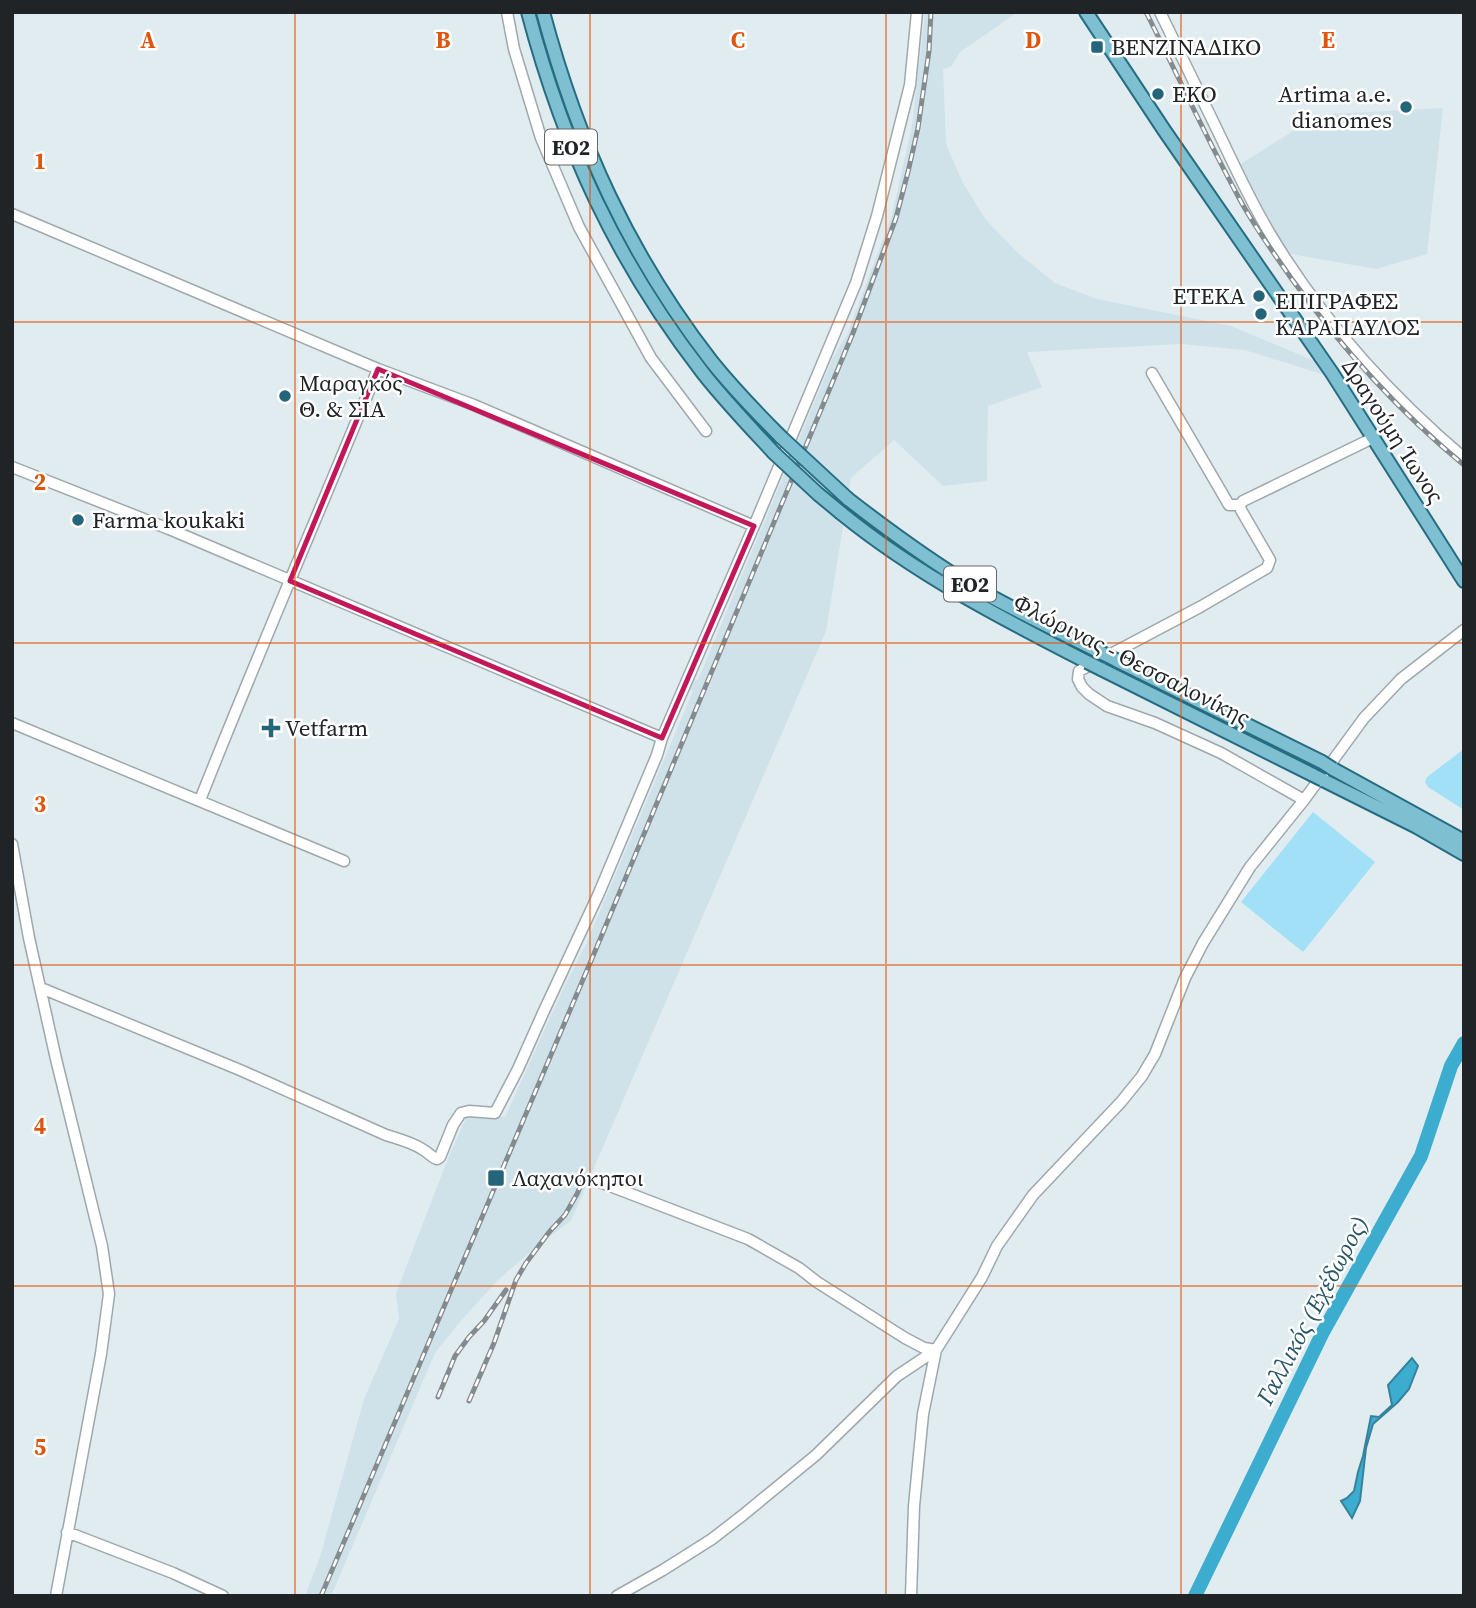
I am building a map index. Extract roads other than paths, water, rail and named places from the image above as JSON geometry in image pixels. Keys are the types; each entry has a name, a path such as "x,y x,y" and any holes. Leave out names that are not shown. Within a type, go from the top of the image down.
{"main road":[{"name":"Φλώρινας - Θεσσαλονίκης","path":"528,12 554,102 571,147 590,190 635,275 705,375 774,453 841,513 879,543 937,582 1012,624 1462,849"},
{"name":"Φλώρινας - Θεσσαλονίκης","path":"543,12 568,98 584,141 624,226 657,283 714,364 746,401 848,499 888,531 974,586 1018,611 1328,765 1462,849"},
{"name":"Δραγούμη Ίωνος","path":"1086,12 1332,373 1464,581"}],"street":[{"path":"507,12 514,49 541,138 579,227 651,358 706,431"},
{"path":"41,988 408,1142 437,1159 461,1113 495,1113 599,893 662,738 856,283 877,216 910,85 918,12"},
{"path":"1160,12 1253,203 1281,252 1368,365 1417,415 1464,457"},
{"path":"12,214 378,369 474,405 754,526"},
{"path":"200,800 378,369"},
{"path":"1152,373 1226,503 1233,506 1240,505 1373,438"},
{"path":"12,467 169,529 662,738"},
{"path":"1240,505 1270,560 1267,568 1079,671 1078,678 1089,694 1107,706 1155,723 1221,753 1304,800"},
{"path":"911,1596 914,1506 923,1414 936,1350 1027,1203 1142,1076 1155,1054 1185,978 1203,943 1250,867 1380,700 1401,679 1464,630"},
{"path":"12,723 344,861"},
{"path":"13,849 29,938 56,1059 102,1246 109,1294 101,1354 56,1596"},
{"path":"597,1181 748,1239 788,1261 905,1338 924,1348 936,1350"},
{"path":"617,1596 712,1539 816,1455 897,1376 936,1350"},
{"path":"67,1532 173,1573 223,1596"}],"waterway":[{"name":"Γαλλικός (Εχέδωρος)","path":"1195,1596 1323,1332 1421,1156 1451,1066 1464,1043"}],"railway":[{"path":"321,1596 596,949 853,333 896,218 908,172 918,128 929,51 931,12"},
{"path":"1146,12 1239,198 1291,278 1330,329 1393,400 1464,465"},
{"path":"469,1401 494,1343 516,1280 550,1231 565,1215 585,1176"},
{"path":"438,1397 455,1356 506,1290"}],"place":[{"name":"ΒΕΝΖΙΝΑΔΙΚΟ","path":"1097,47"},
{"name":"EKO","path":"1158,94"},
{"name":"Artima a.e. dianomes","path":"1406,107"},
{"name":"ΕΤΕΚΑ","path":"1259,296"},
{"name":"ΕΠΙΓΡΑΦΕΣ ΚΑΡΑΠΑΥΛΟΣ","path":"1261,314"},
{"name":"Μαραγκός Θ. & ΣΙΑ","path":"285,396"},
{"name":"Farma koukaki","path":"78,520"},
{"name":"Vetfarm","path":"271,728"},
{"name":"Λαχανόκηποι","path":"496,1178"}]}
